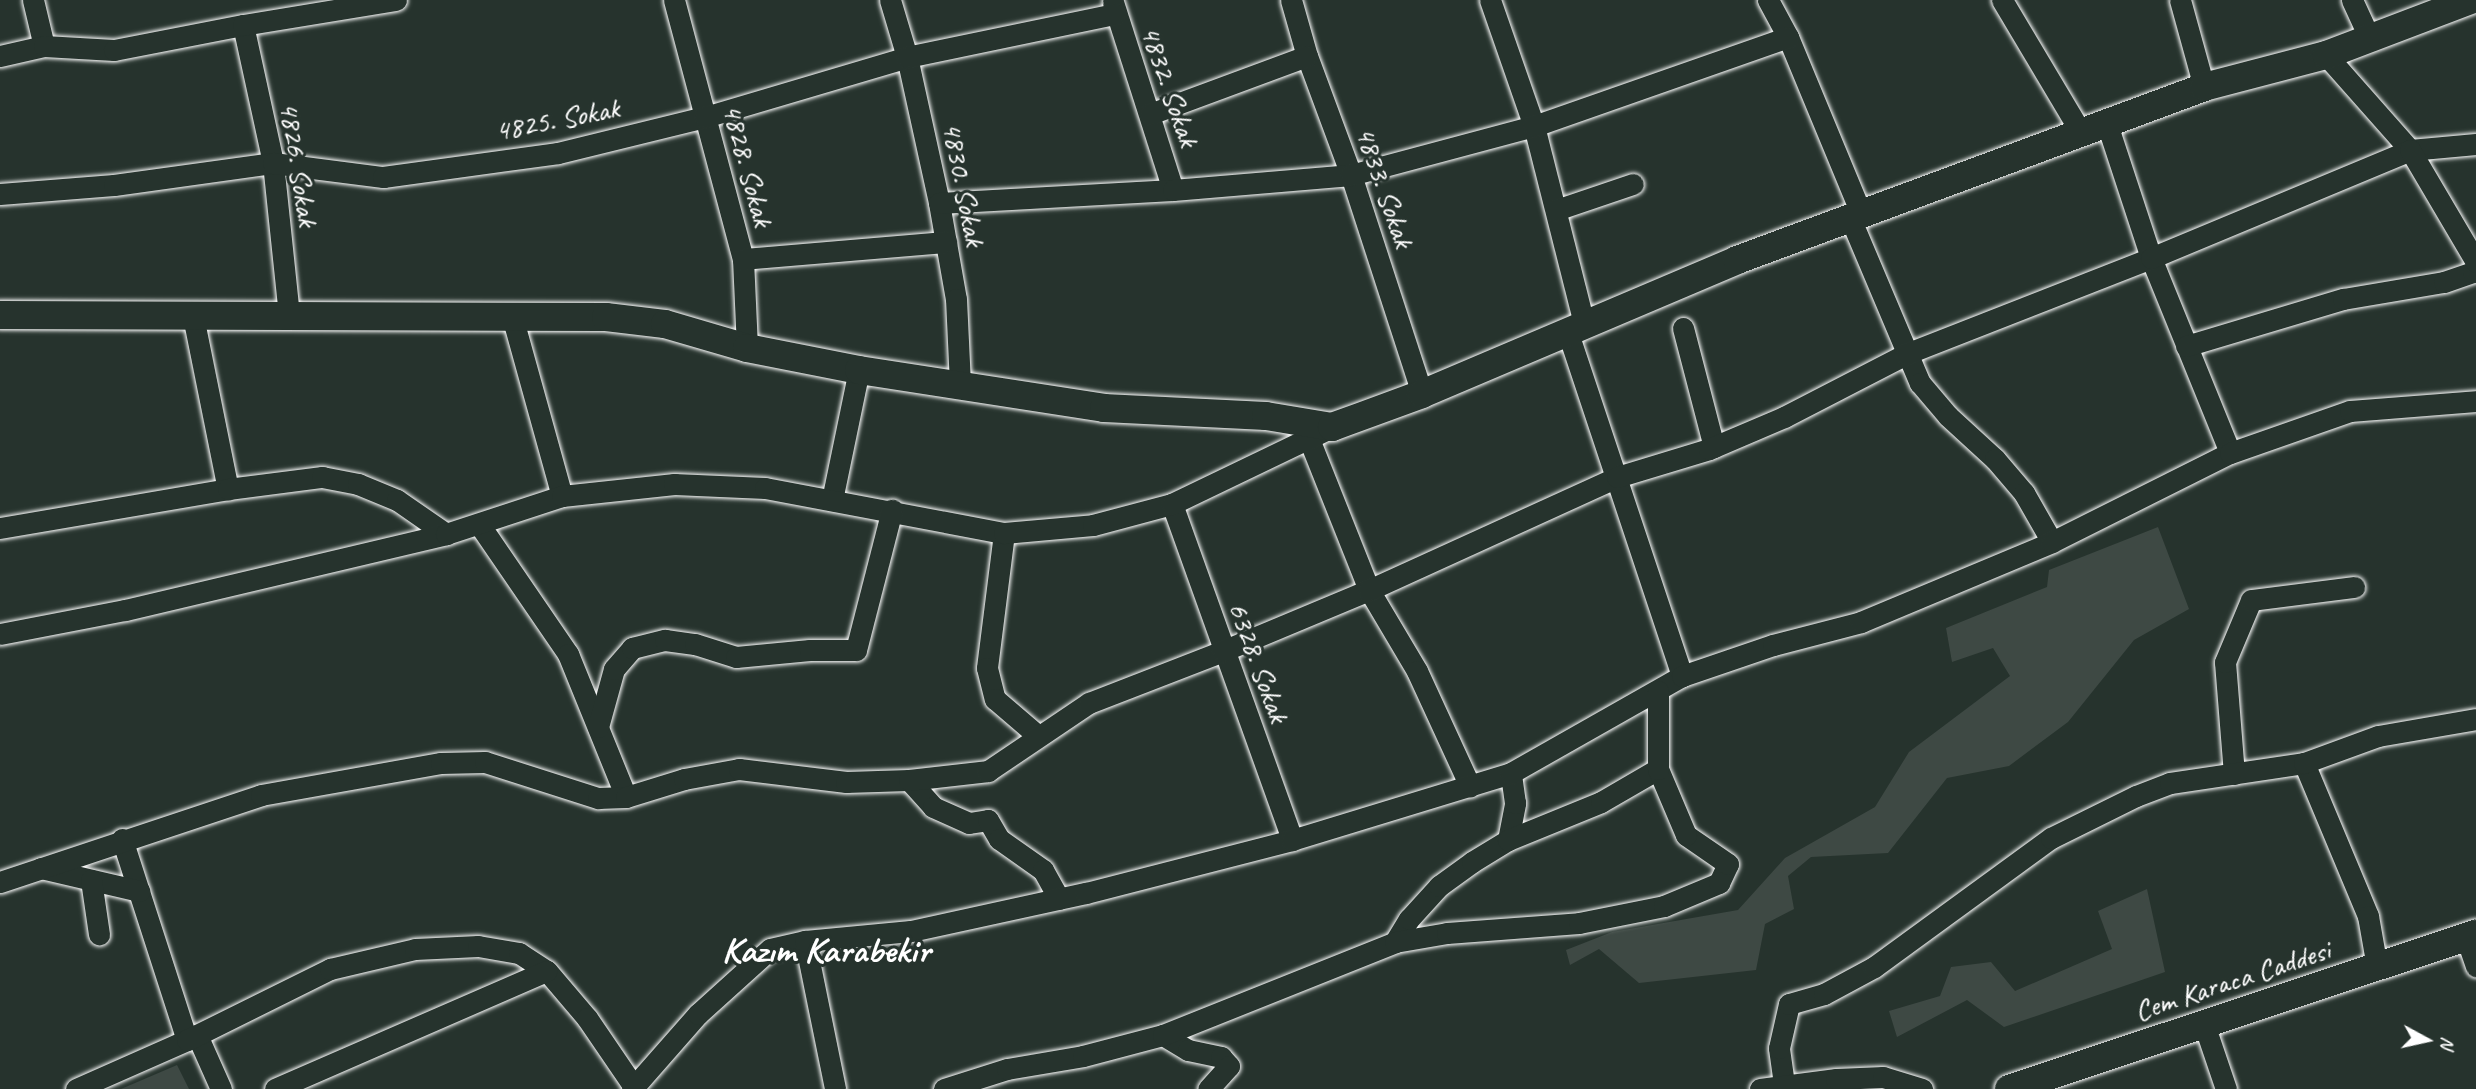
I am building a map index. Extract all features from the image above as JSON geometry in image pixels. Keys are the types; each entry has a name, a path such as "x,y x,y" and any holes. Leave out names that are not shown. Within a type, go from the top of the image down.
{"street":[{"path":"33,0 44,46"},
{"path":"0,56 44,46 114,50 396,0"},
{"name":"4828. Sokak","path":"674,0 743,259 747,348"},
{"name":"4830. Sokak","path":"890,0 908,57 939,203 956,299 960,384"},
{"name":"4833. Sokak","path":"1291,0 1307,56 1351,175 1422,394"},
{"path":"1768,0 1787,37 1906,354 1920,383 1948,416 1995,459 2024,493 2052,542"},
{"path":"2002,0 2094,129 2151,258 2230,453"},
{"path":"2180,0 2204,87"},
{"path":"2352,0 2369,37"},
{"path":"0,634 125,610 446,534 562,496 674,484 765,488 1004,533 1093,525 1172,504 1321,433 1422,394 1575,326 1737,260 2204,87 2326,55 2471,0"},
{"path":"1494,1 1534,126 1556,210 1575,326 1618,477 1682,676"},
{"name":"4825. Sokak","path":"0,194 114,185 273,163 383,177 558,153 705,117 908,57 1114,7"},
{"name":"4832. Sokak","path":"1114,7 1173,190"},
{"name":"4826. Sokak","path":"243,25 273,163 289,314"},
{"path":"939,203 1173,190 1351,175 1534,126 1787,37"},
{"path":"2186,346 2343,299 2444,282 2473,272 2476,264 2410,150 2326,55"},
{"path":"1150,114 1307,56"},
{"path":"0,882 122,839 261,795 441,763 485,762 598,798 626,797 684,779 739,769 846,782 909,780 988,771 1037,735 1089,703 1223,651 1368,590 1618,477 1714,447 1784,417 1906,354 2151,258 2410,150 2476,144"},
{"path":"1556,210 1633,184"},
{"path":"743,259 946,242"},
{"path":"1,310 193,316 289,314 606,317 665,324 747,348 859,370 1104,408 1266,416 1321,433"},
{"path":"193,316 228,489"},
{"path":"512,316 562,496"},
{"path":"1684,328 1714,447"},
{"path":"832,500 859,370"},
{"path":"76,1089 192,1037 330,969 415,949 478,946 519,953 547,971 587,1018 633,1088 698,1014 769,948 911,932 1059,899 1292,840 1511,773 1682,676 1773,645 1860,622 2052,542 2230,453 2350,411 2476,401"},
{"path":"1321,433 1368,590 1417,671 1470,786"},
{"path":"0,528 228,489 322,477 358,484 397,500 446,534"},
{"name":"6328. Sokak","path":"1172,504 1292,840"},
{"path":"598,727 614,669 632,648 665,640 695,644 736,657 810,650 856,650 892,510"},
{"path":"480,524 568,654 626,797"},
{"path":"1004,533 987,668 995,699 1037,735"},
{"path":"2234,774 2225,662 2251,600 2354,587"},
{"path":"944,1089 1007,1069 1083,1056 1163,1035 1395,942 1447,933 1578,923 1664,906 1719,883 1728,864 1686,835 1658,769 1658,691"},
{"path":"1784,1084 1779,1048 1789,1004 1824,994 1874,967 2051,838 2136,796 2171,783 2304,763 2378,736 2476,719"},
{"path":"2304,763 2368,916 2377,967"},
{"path":"1395,942 1409,919 1439,886 1508,840 1601,802 1658,769"},
{"path":"1508,840 1515,803 1511,773"},
{"path":"909,780 933,807 969,823 988,820 999,839 1043,870 1059,899"},
{"path":"122,839 192,1037 221,1089"},
{"path":"41,868 139,891"},
{"path":"91,880 99,933"},
{"path":"2471,935 2476,966"},
{"name":"Cem Karaca Caddesi","path":"2009,1089 2471,935"},
{"path":"805,942 835,1089"},
{"path":"275,1089 547,971"},
{"path":"2204,1024 2226,1089"},
{"path":"1163,1035 1188,1050 1221,1057 1229,1066 1208,1089"},
{"path":"1760,1089 1784,1084 1883,1077 1922,1089"}],"shaded area":[{"path":"2158,527 2189,609 2134,640 2068,722 2009,766 1947,778 1888,853 1811,857 1788,876 1794,909 1765,924 1756,970 1639,983 1599,949 1570,965 1566,950 1612,932 1738,910 1785,858 1875,807 1909,752 2010,676 1993,648 1952,662 1946,628 2047,587 2049,570"},
{"path":"2147,889 2165,972 2004,1027 1967,1000 1897,1037 1889,1011 1940,996 1951,967 1991,962 2015,991 2112,949 2098,911"},
{"path":"177,1065 189,1089 121,1089"}],"district":[{"name":"Kazım Karabekir","path":"826,950"}]}
